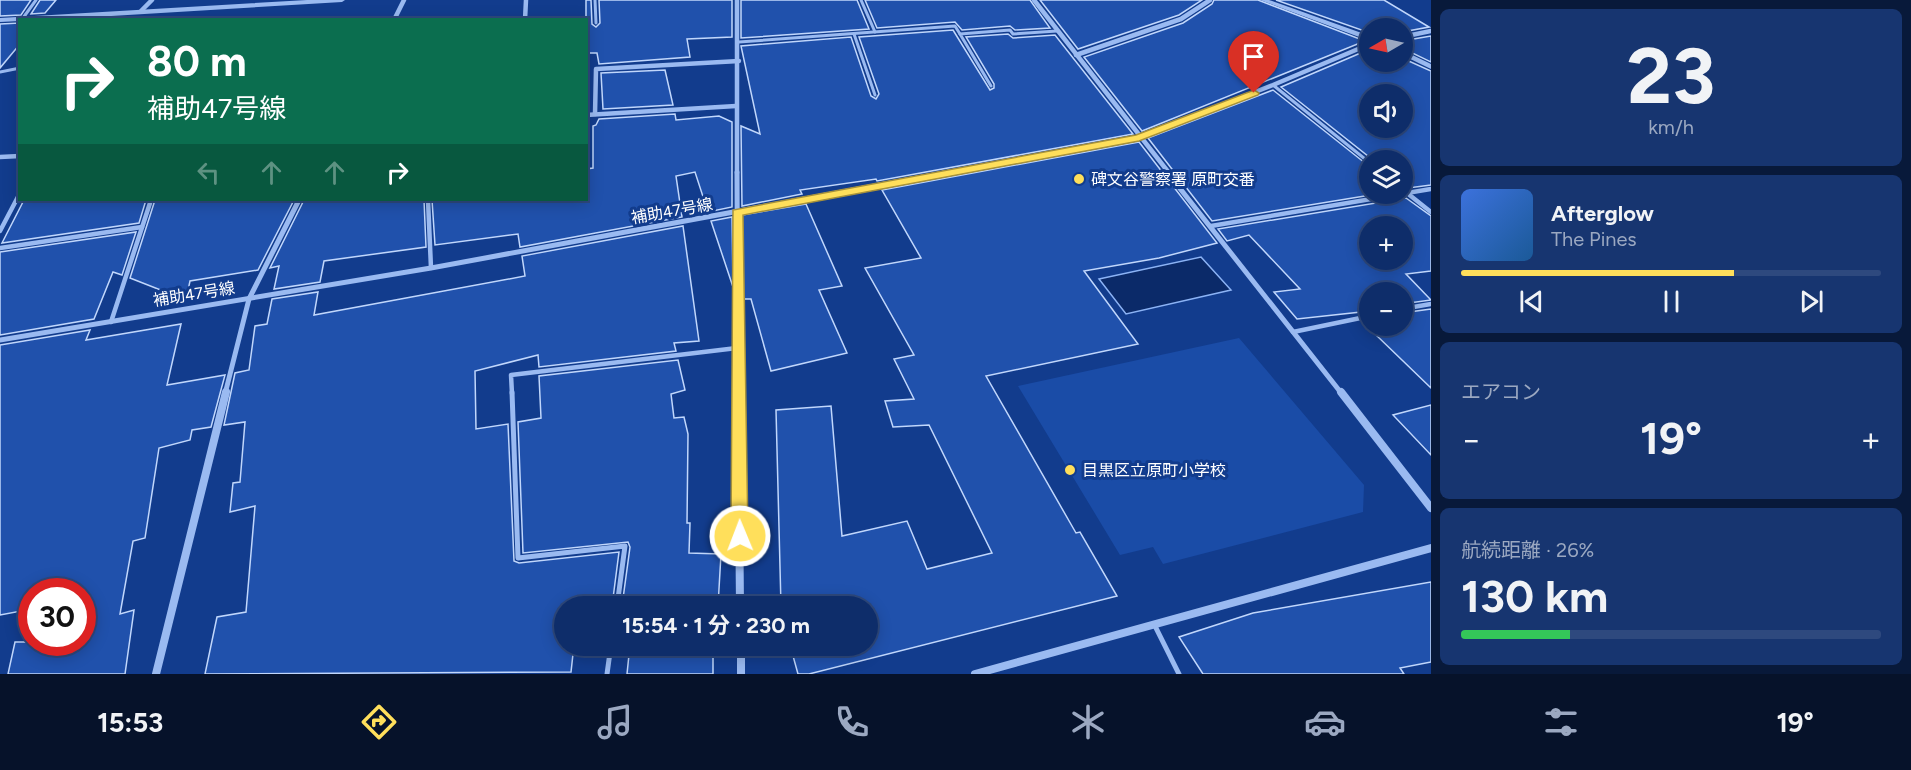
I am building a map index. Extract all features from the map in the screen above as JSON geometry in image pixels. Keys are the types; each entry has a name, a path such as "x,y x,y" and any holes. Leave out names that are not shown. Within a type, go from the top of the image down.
{"street":[{"path":"141,11 152,0"},
{"path":"23,18 72,18 141,11 342,0"},
{"path":"395,18 404,0"},
{"path":"525,18 526,0"},
{"path":"737,0 740,596"},
{"path":"1034,0 1431,508"},
{"path":"1077,55 1181,19 1210,0"},
{"path":"1263,0 1359,35"},
{"path":"0,20 18,18"},
{"path":"1413,35 1431,31"},
{"name":"補助47号線","path":"0,340 431,268 1139,137 1273,86 1359,50"},
{"path":"1413,58 1431,67"},
{"path":"595,114 596,69 739,61"},
{"path":"588,115 736,106"},
{"path":"0,157 18,156"},
{"path":"156,674 249,299 298,201"},
{"path":"975,674 1431,548"},
{"path":"741,656 741,674"}],"lane":[{"path":"23,18 36,0"},
{"path":"595,0 596,22"},
{"path":"861,0 875,32"},
{"path":"739,42 955,26 991,86"},
{"path":"960,34 1010,30 1013,34 1057,31"},
{"path":"854,33 875,94"},
{"path":"0,72 18,68"},
{"path":"1273,86 1359,154"},
{"path":"1413,193 1431,189"},
{"path":"0,231 18,197"},
{"path":"1413,198 1431,212"},
{"path":"111,322 151,201"},
{"path":"428,201 431,268"},
{"path":"1211,226 1359,202"},
{"path":"0,248 142,227"},
{"path":"1413,307 1431,304"},
{"path":"1293,332 1359,318"},
{"path":"618,596 625,546 518,558 512,375 737,348"},
{"path":"1154,624 1179,674"},
{"path":"607,674 609,656"}],"shaded area":[{"path":"1201,257 1231,290 1126,314 1099,279"},
{"path":"1239,338 1364,485 1363,512 1163,564 1153,547 1120,555 1018,386"}],"building":[{"path":"0,0 31,0 21,15 0,16"},
{"path":"40,0 56,0 45,13 31,14"},
{"path":"586,0 591,0 592,24 596,27 600,23 599,0 732,0 732,37 687,39 690,57 599,64 597,53 588,53 588,18 586,18"},
{"path":"741,0 857,0 869,29 741,38"},
{"path":"865,0 1030,0 1050,28 1015,30 1010,26 962,30 955,22 877,28"},
{"path":"1040,0 1202,0 1179,15 1078,49"},
{"path":"1214,0 1258,0 1359,39 1359,43 1142,131 1084,57 1183,23 1212,4"},
{"path":"1276,0 1384,0 1429,27 1413,30 1413,18 1359,18 1359,29"},
{"path":"18,23 18,46 0,68 0,24"},
{"path":"953,30 990,90 994,88 994,84 966,37 1008,34 1013,38 1055,35 1133,134 877,181 876,179 800,190 802,194 742,206 741,126 760,134 741,46 851,37 871,96 876,99 879,94 859,37"},
{"path":"1431,36 1431,62 1413,53 1413,39"},
{"path":"1359,54 1359,72 1413,72 1413,63 1431,71 1431,185 1413,187 1413,150 1360,150 1281,87"},
{"path":"665,70 673,105 603,109 601,73"},
{"path":"1273,90 1359,158 1359,197 1212,221 1148,138"},
{"path":"675,114 676,120 719,116 732,122 732,207 708,212 695,172 676,176 682,217 520,247 518,234 435,245 432,201 588,201 588,169 593,168 593,126 599,119"},
{"path":"1139,142 1217,243 1159,258 1084,271 1138,344 986,376 1076,533 1080,532 1117,596 809,674 798,674 793,656 878,656 878,596 781,596 776,410 831,406 842,536 907,521 927,569 992,553 929,425 893,427 885,401 914,399 894,359 914,355 865,268 921,258 882,190"},
{"path":"23,201 146,201 139,223 2,243"},
{"path":"155,201 293,201 258,270 190,281 186,300 130,278"},
{"path":"304,201 424,201 426,247 324,261 320,282 274,289 279,266 270,268"},
{"path":"1413,203 1431,216 1431,271 1406,274 1431,300 1413,302 1413,282 1359,282 1359,312 1297,319 1274,292 1300,289 1249,235 1227,241 1218,229 1370,204"},
{"path":"806,204 842,286 819,290 847,353 771,371 751,299 742,299 742,215"},
{"path":"732,217 733,287 711,221"},
{"path":"683,226 699,341 674,343 676,351 539,367 538,355 475,371 476,429 508,424 514,561 519,563 619,552 613,596 554,596 554,656 573,656 571,672 205,674 217,617 246,612 255,506 230,512 233,483 240,482 245,422 224,425 235,373 249,370 255,326 267,324 272,299 318,292 314,315 525,276 522,256"},
{"path":"136,232 122,275 113,272 94,319 0,335 0,252"},
{"path":"1431,309 1431,388 1377,336 1413,336 1413,311"},
{"path":"181,324 167,385 225,375 211,427 192,430 190,440 159,448 145,538 133,541 120,614 134,610 125,674 8,674 15,642 18,642 18,656 96,656 96,578 18,578 18,612 0,615 0,345 90,330 86,340"},
{"path":"678,360 685,390 671,394 674,418 684,417 688,434 689,553 721,554 719,596 623,596 630,547 628,542 523,553 518,422 541,418 539,376"},
{"path":"1431,405 1431,455 1393,415"},
{"path":"1431,582 1431,662 1400,668 1404,674 1203,674 1179,637 1253,613"},
{"path":"629,656 713,656 713,674 627,674"}],"place":[{"name":"碑文谷警察署 原町交番","path":"1079,179"},
{"name":"目黒区立原町小学校","path":"1070,470"}],"route":[{"path":"740,536 737,213 1139,137 1254,93"}]}
